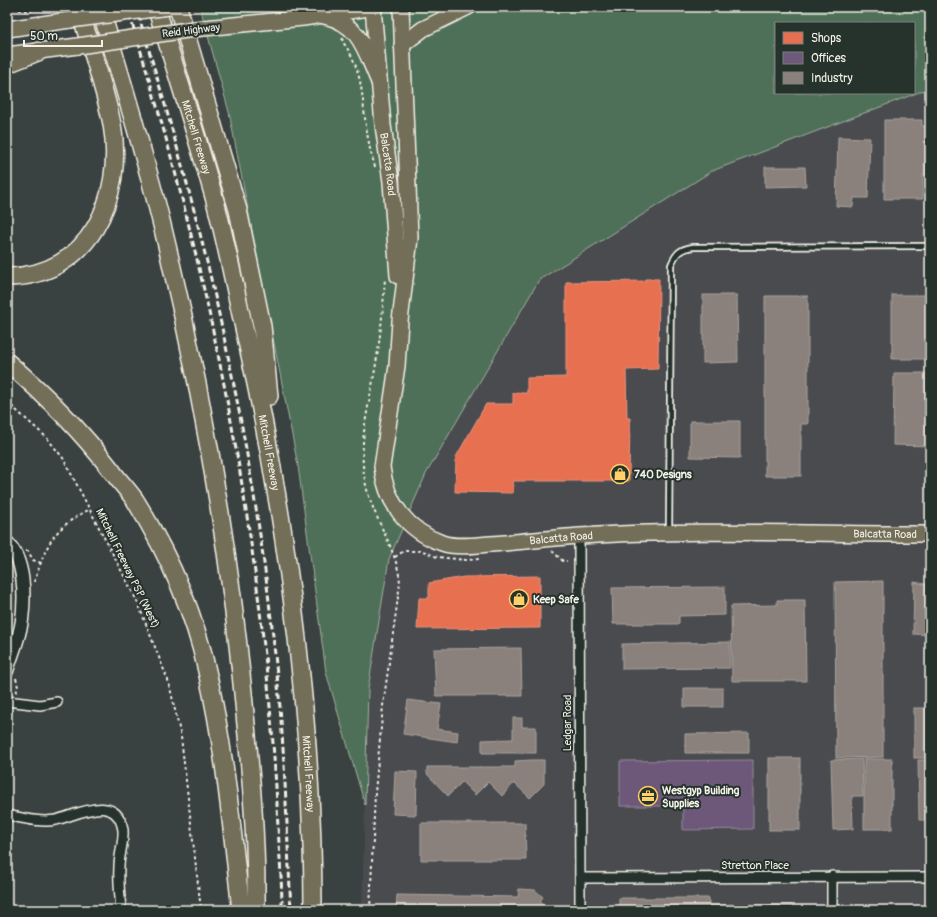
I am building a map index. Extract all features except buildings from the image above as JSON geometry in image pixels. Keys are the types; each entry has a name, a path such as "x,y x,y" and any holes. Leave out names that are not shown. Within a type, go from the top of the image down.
{"highway":[{"path":"100,7 142,149 162,228 196,379 213,467 238,637 255,840 256,910"},
{"name":"Mitchell Freeway","path":"156,7 214,199 254,373 277,488 290,570 299,655 312,852 313,910"},
{"path":"178,7 238,210 262,326 277,488"},
{"path":"7,277 24,277 41,273 62,264 84,245 94,232 107,202 114,160 112,125 71,11"},
{"path":"7,64 40,51"},
{"path":"7,362 27,379 85,437 134,500 168,561 182,592 192,618 207,670 219,734 241,910"}],"main road":[{"path":"7,29 71,11 169,7"},
{"name":"Balcatta Road","path":"374,7 379,82 395,224 400,322"},
{"name":"Reid Highway","path":"7,55 194,29 374,7"},
{"name":"Balcatta Road","path":"400,7 410,238 400,322 397,366 382,468 383,480 390,499 406,521 424,536 444,544 468,546 579,536 669,533 930,534"},
{"path":"402,45 423,29 468,7"},
{"path":"318,15 336,19 346,24 355,32 379,82"}],"street":[{"name":"Ledgar Road","path":"579,536 580,910"},
{"path":"7,542 18,558 24,589 22,620 7,671"},
{"path":"7,701 40,705 57,702"},
{"path":"7,815 56,820 87,809 105,809 113,812 118,817 123,830 119,867 121,910"},
{"path":"832,876 832,910"},
{"name":"Stretton Place","path":"580,878 832,876 930,877"}],"lane":[{"path":"669,533 671,265 675,255 682,249 693,246 930,246"}],"path":[{"path":"7,9 12,8 25,11 71,11"},
{"name":"Mitchell Freeway PSP (West)","path":"7,402 34,426 56,449 67,464 142,612 169,683 181,742 201,910"},
{"path":"24,589 32,588 43,558 55,535 66,523 90,509"},
{"path":"395,557 404,551 422,551"}],"shaded area":[{"path":"930,88 930,910 362,910 368,689 389,559 426,474 539,279 712,171"}],"green space":[{"path":"200,7 930,7 930,88 915,94 915,22 775,22 775,94 914,94 712,171 539,280 426,474 389,559 368,689 365,805 326,672 298,466 229,112"}],"railway":[{"path":"127,7 183,202 207,301 245,501 259,601 270,703 282,910"},
{"path":"136,7 193,207 213,288 240,414 255,501 273,631 280,704 291,910"}],"place":[{"name":"740 Designs","path":"620,474"},
{"name":"Keep Safe","path":"519,599"},
{"name":"Westgyp Building Supplies","path":"648,796"}]}
